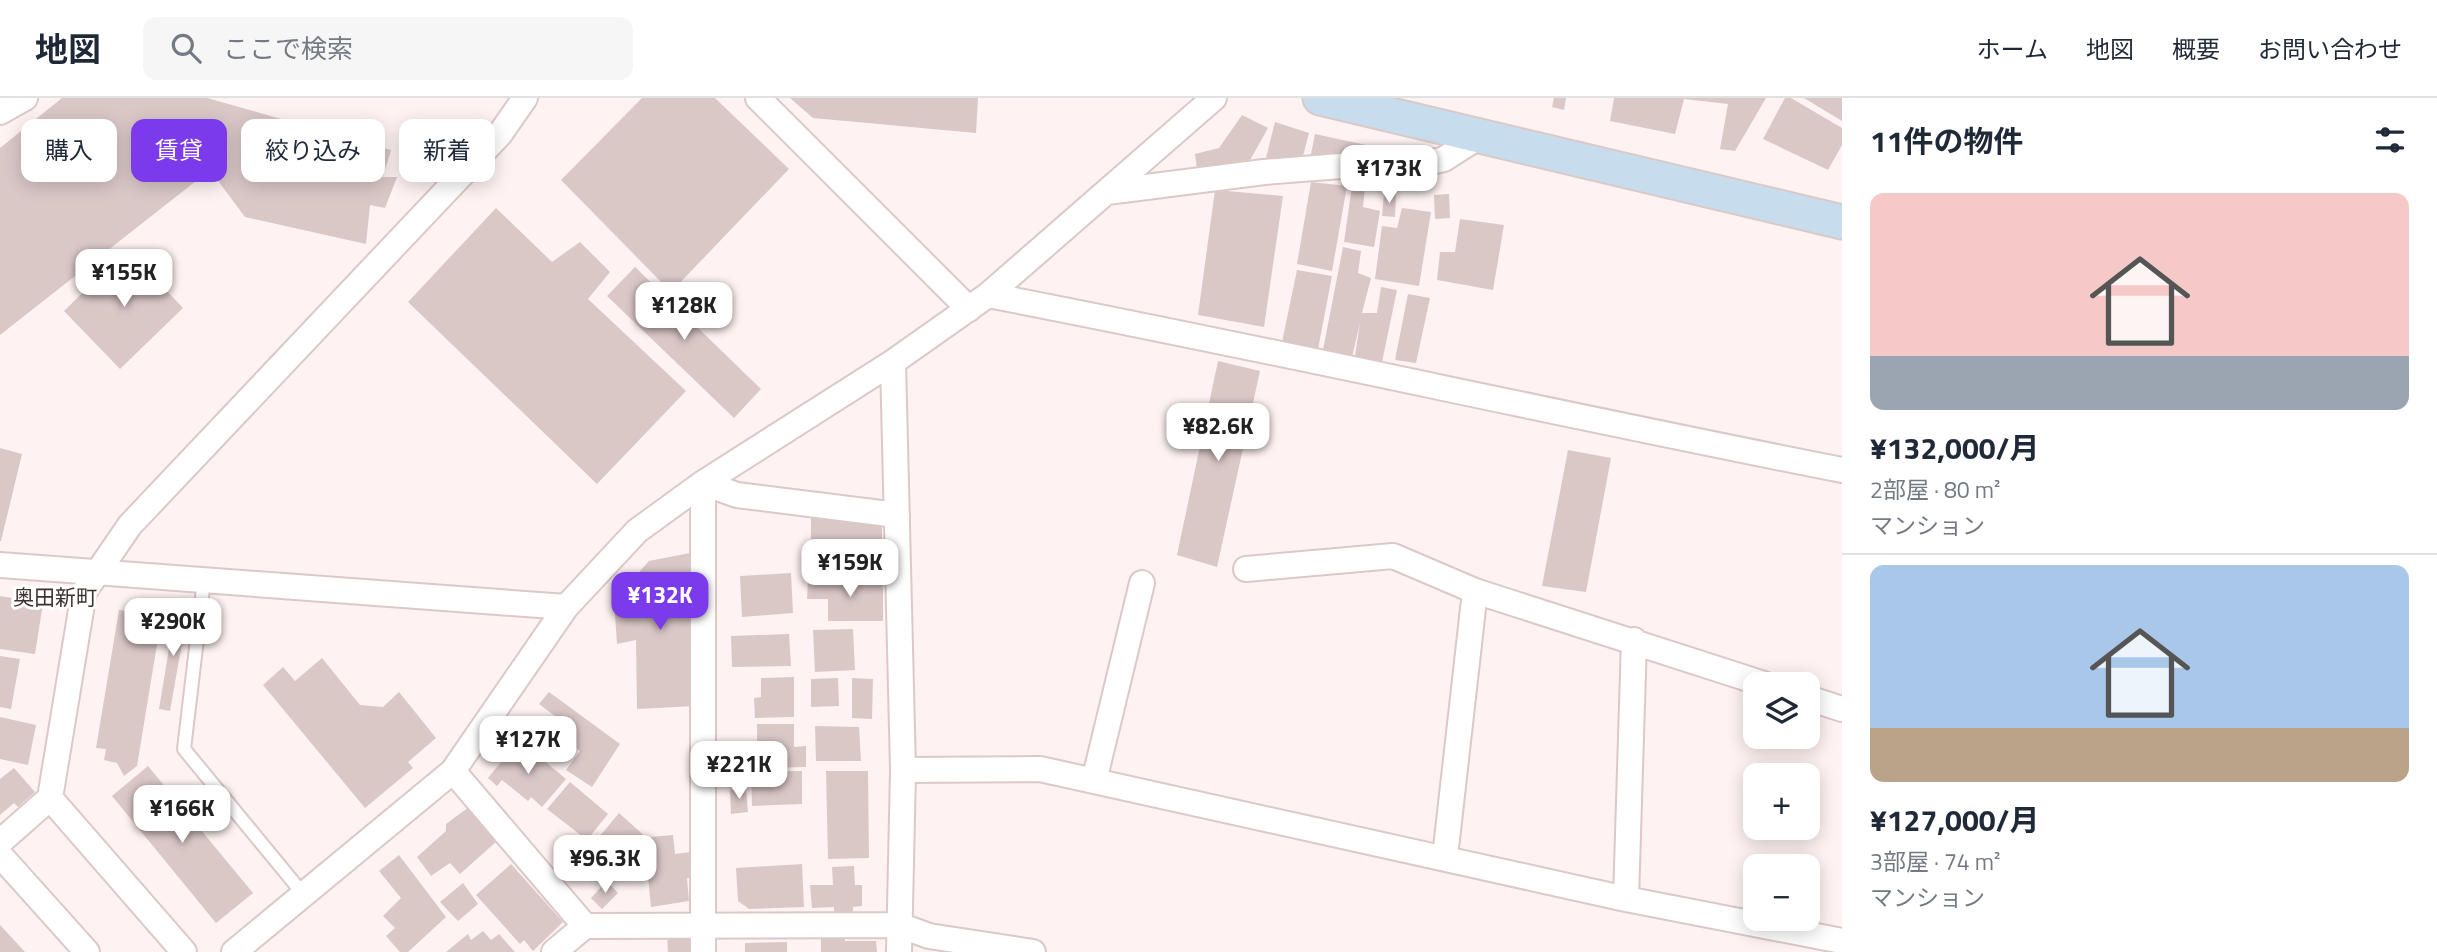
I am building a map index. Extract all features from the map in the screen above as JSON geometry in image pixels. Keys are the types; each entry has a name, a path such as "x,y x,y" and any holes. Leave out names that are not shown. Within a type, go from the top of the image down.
{"street":[{"path":"0,112 25,98"},
{"path":"0,842 50,799 84,592 130,525 500,134 525,98"},
{"path":"758,98 979,302 1217,339 1842,470"},
{"path":"234,952 453,771 566,607 637,531 703,483 893,362 979,302 1214,98"},
{"path":"1320,98 1842,222"},
{"path":"1107,192 1264,172 1341,166 1409,168 1444,159 1480,136"},
{"path":"893,362 903,770 899,952"},
{"path":"703,483 737,495 897,515"},
{"path":"703,483 703,952"},
{"path":"1246,569 1392,556 1475,591 1743,677"},
{"path":"0,565 566,607"},
{"path":"1094,780 1142,583"},
{"path":"1445,857 1475,591"},
{"path":"1626,899 1634,640"},
{"path":"1820,702 1842,709"},
{"path":"903,770 1040,769 1626,899 1842,941"},
{"path":"453,771 585,926"},
{"path":"50,799 184,952"},
{"path":"0,855 87,952"},
{"path":"554,952 585,926 898,925 929,936 1033,952"}],"lane":[{"path":"204,580 184,749 304,895"}],"building":[{"path":"62,98 207,98 281,119 241,119 241,182 385,182 385,177 397,177 385,208 370,205 366,244 245,217 219,182 227,182 227,119 131,119 131,182 195,182 0,335 0,148 21,131 21,182 117,182 117,119 36,119"},
{"path":"642,98 715,98 789,169 671,292 561,180"},
{"path":"790,98 978,98 976,133 813,118"},
{"path":"1554,98 1566,98 1564,110 1552,107"},
{"path":"1614,98 1766,98 1735,151 1720,149 1728,104 1684,99 1675,134 1610,121"},
{"path":"1785,98 1791,98 1842,128 1842,145 1828,170 1763,139"},
{"path":"1804,98 1842,98 1842,121"},
{"path":"1242,115 1268,128 1249,162 1197,169 1195,154 1219,148"},
{"path":"1275,122 1309,133 1303,156 1265,162"},
{"path":"1315,134 1366,145 1364,153 1310,159"},
{"path":"385,148 391,150 385,170"},
{"path":"1311,182 1347,186 1332,271 1297,264"},
{"path":"1352,186 1365,187 1363,207 1380,211 1374,247 1344,242"},
{"path":"1215,190 1283,196 1264,327 1198,315"},
{"path":"1384,193 1396,193 1395,217 1382,216"},
{"path":"1449,194 1450,218 1435,219 1434,195"},
{"path":"496,208 552,262 580,242 610,272 588,299 686,391 597,484 408,302"},
{"path":"1402,208 1431,212 1419,286 1375,279 1382,226 1397,228"},
{"path":"1460,219 1504,225 1493,290 1437,280 1440,252 1455,252"},
{"path":"1343,247 1361,251 1358,273 1371,278 1362,313 1377,313 1381,287 1397,290 1382,362 1355,356 1360,323 1352,357 1323,350"},
{"path":"127,249 183,308 120,369 64,311"},
{"path":"635,267 761,389 734,418 607,296"},
{"path":"1297,270 1332,276 1318,349 1282,342"},
{"path":"1408,294 1430,298 1416,363 1395,360"},
{"path":"1218,361 1260,371 1217,567 1177,555"},
{"path":"0,448 22,454 1,541 0,541"},
{"path":"1568,450 1611,458 1586,592 1542,586"},
{"path":"811,516 882,522 882,572 811,573"},
{"path":"690,553 695,706 637,709 636,640 617,644 614,600 649,561"},
{"path":"791,573 793,613 742,617 740,576"},
{"path":"808,580 883,580 883,621 828,621 828,599 807,599"},
{"path":"0,596 43,603 35,654 0,649"},
{"path":"143,604 163,608 137,766 124,776 117,763 104,760 106,749 96,748 119,610 142,614"},
{"path":"176,607 188,609 170,711 159,709"},
{"path":"853,629 855,670 815,672 813,630"},
{"path":"789,634 791,666 732,667 731,636"},
{"path":"0,656 20,659 11,709 0,707"},
{"path":"322,658 360,705 383,707 399,692 436,738 408,762 413,768 365,808 263,685 283,667 295,681"},
{"path":"794,677 794,717 755,718 754,698 761,697 761,678"},
{"path":"838,678 839,706 811,707 811,679"},
{"path":"852,678 873,679 872,719 852,718"},
{"path":"549,692 620,744 592,787 566,770 580,751 555,733 563,722 539,704"},
{"path":"0,717 36,725 28,765 0,759"},
{"path":"757,724 794,724 794,747 806,746 806,767 757,768"},
{"path":"815,726 859,727 861,761 816,761"},
{"path":"527,746 566,779 542,807 531,797 528,801 502,780 497,786 488,778 510,751 517,757"},
{"path":"148,766 253,893 216,923 112,796"},
{"path":"14,768 35,792 18,807 14,803 0,815 0,779"},
{"path":"802,771 802,804 752,806 751,772"},
{"path":"826,771 868,771 869,858 828,859"},
{"path":"570,782 608,814 587,840 547,809"},
{"path":"746,789 748,812 731,814 730,790"},
{"path":"469,807 497,841 460,874 450,863 431,876 417,857 446,831 446,824"},
{"path":"619,813 648,839 623,873 590,848"},
{"path":"673,835 675,854 691,852 694,878 687,878 689,901 651,907 646,856 652,855 650,837"},
{"path":"399,855 446,917 408,952 400,952 386,936 395,928 383,916 401,898 379,871"},
{"path":"511,864 563,922 533,951 524,940 520,944 476,895"},
{"path":"802,864 804,907 749,909 738,901 736,868"},
{"path":"854,866 855,885 862,885 862,906 853,907 853,912 834,914 834,907 812,908 810,885 833,885 832,867"},
{"path":"607,881 618,893 602,909 591,898"},
{"path":"463,883 478,904 458,921 440,902"},
{"path":"0,925 25,952 0,952"},
{"path":"483,931 491,940 499,934 515,952 446,952 468,934 471,940"},
{"path":"821,933 844,933 845,941 876,941 877,952 821,952"},
{"path":"692,935 692,952 668,952 667,936"},
{"path":"787,942 787,952 745,952 745,943"}],"district":[{"name":"奥田新町","path":"55,597"}]}
